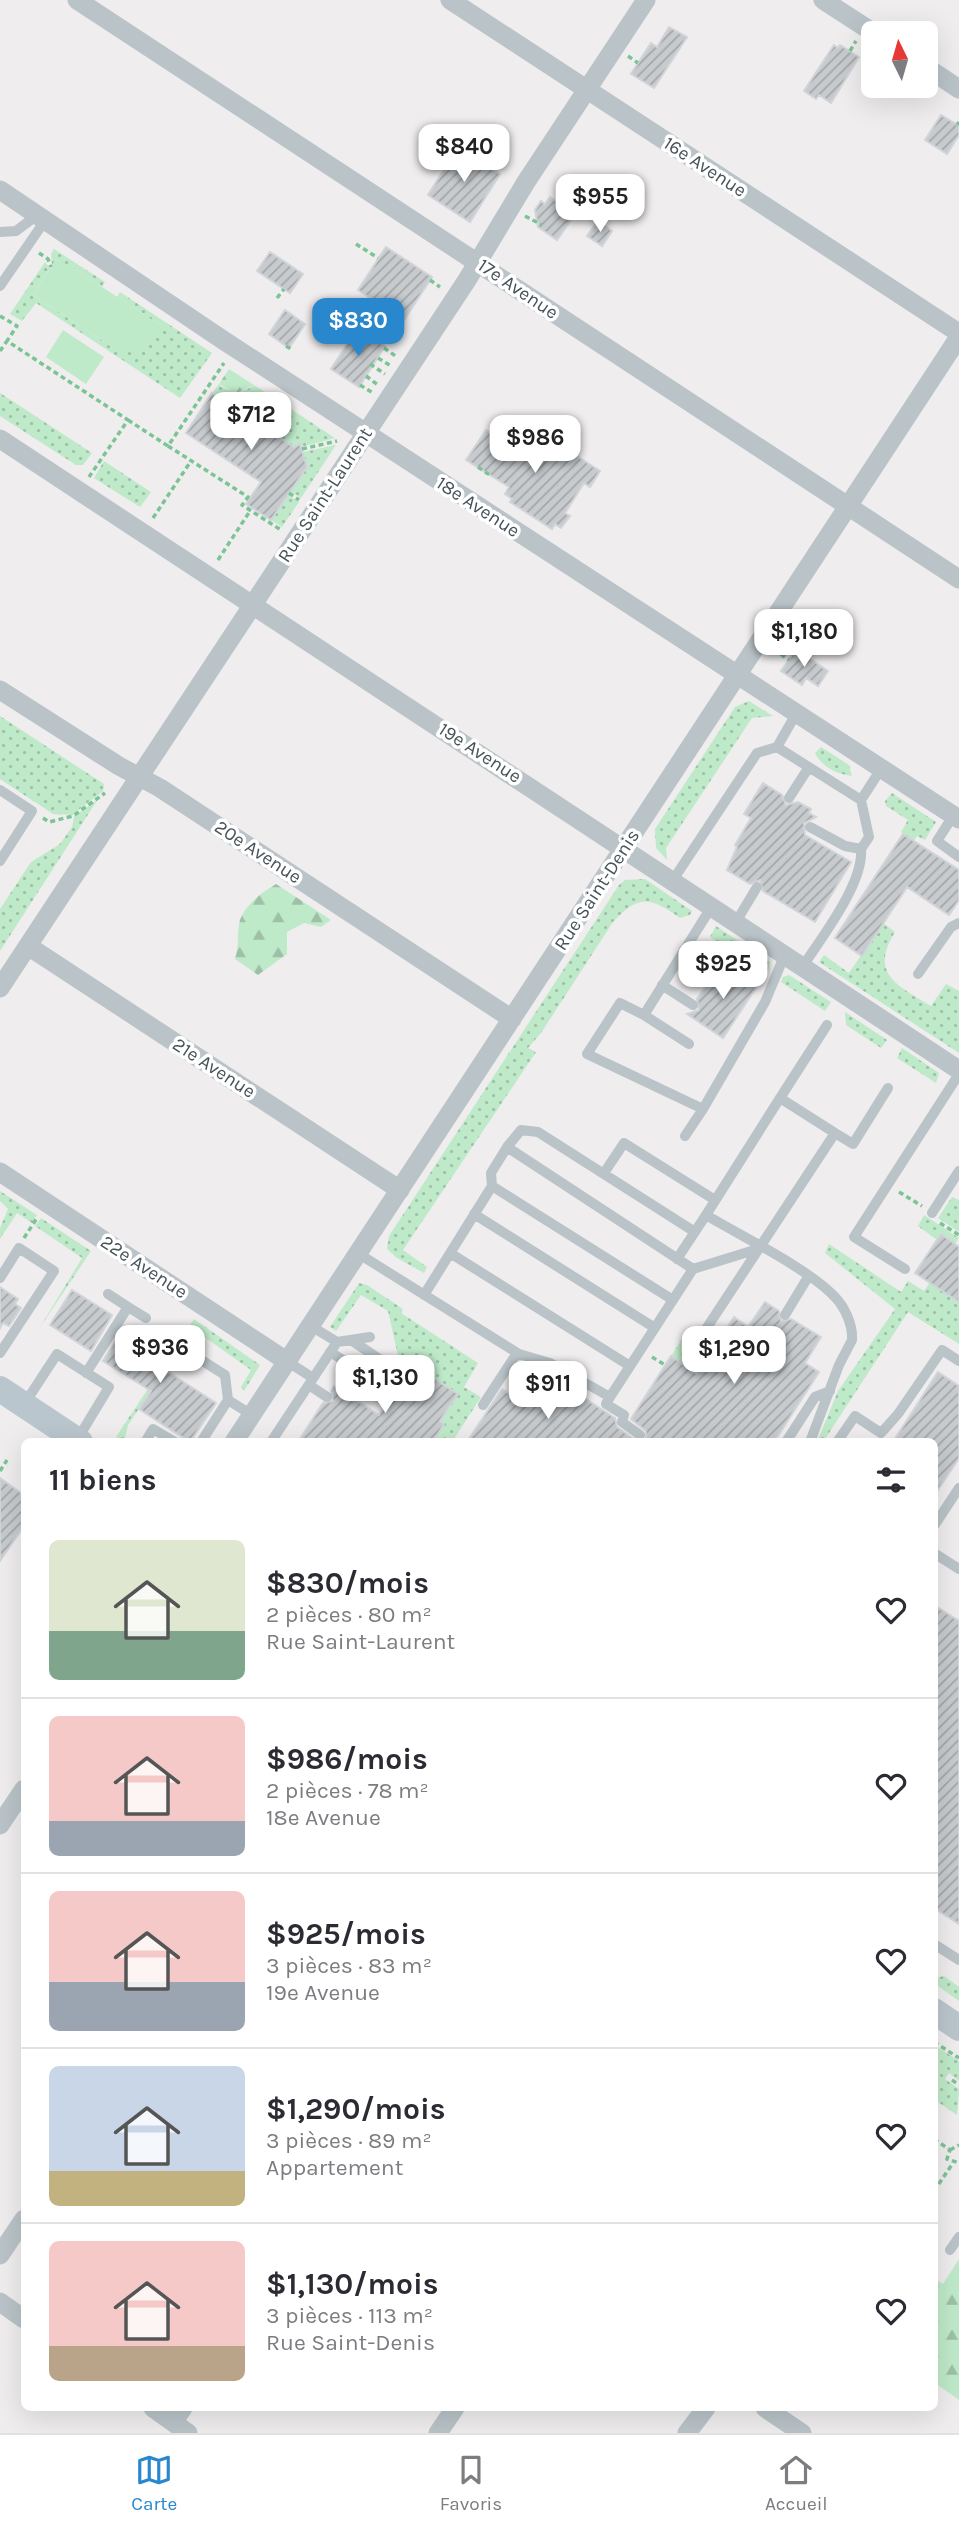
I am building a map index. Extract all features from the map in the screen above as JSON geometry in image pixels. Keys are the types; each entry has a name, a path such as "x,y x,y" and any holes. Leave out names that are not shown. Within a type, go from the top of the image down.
{"main road":[{"path":"7,1397 73,1438"},
{"path":"938,2014 959,2028"}],"street":[{"name":"17e Avenue","path":"77,0 959,579"},
{"name":"16e Avenue","path":"450,0 959,335"},
{"name":"Rue Saint-Laurent","path":"0,988 366,433 646,0"},
{"path":"823,0 861,25"},
{"path":"938,75 959,89"},
{"name":"18e Avenue","path":"0,190 40,219 956,818"},
{"name":"Rue Saint-Denis","path":"237,1438 959,335"},
{"name":"19e Avenue","path":"0,439 712,905 959,1072"},
{"name":"20e Avenue","path":"0,690 139,776 512,1019"},
{"name":"21e Avenue","path":"28,946 400,1190"},
{"name":"22e Avenue","path":"0,1172 288,1362"},
{"path":"0,1825 21,1794"},
{"path":"0,2255 21,2224"},
{"path":"0,2302 21,2317"},
{"path":"160,2411 182,2421"},
{"path":"438,2433 453,2411"},
{"path":"687,2433 704,2411"},
{"path":"769,2411 802,2433"}],"lane":[{"path":"0,232 16,231 40,219"},
{"path":"0,286 40,219"},
{"path":"777,747 796,714"},
{"path":"673,880 757,752 777,747 861,800 869,837 861,849 862,859 855,880 803,966"},
{"path":"789,798 809,766"},
{"path":"861,800 881,769"},
{"path":"0,790 32,811 0,861"},
{"path":"956,818 937,841 959,856"},
{"path":"810,827 845,846 861,849"},
{"path":"938,856 945,846"},
{"path":"736,922 757,887"},
{"path":"644,1015 712,905"},
{"path":"918,974 951,928 959,923"},
{"path":"684,950 716,971"},
{"path":"685,1136 765,1002 785,954"},
{"path":"662,985 693,1005"},
{"path":"689,1044 620,1003 587,1054 703,1109"},
{"path":"677,1259 827,1025"},
{"path":"905,1269 854,1237 959,1072"},
{"path":"780,1098 853,1144 888,1088"},
{"path":"424,1295 492,1186 491,1173 507,1147 516,1133 529,1129 543,1134 695,1232"},
{"path":"706,1329 835,1133"},
{"path":"604,1173 624,1143 715,1200"},
{"path":"507,1147 693,1269"},
{"path":"934,1216 959,1171"},
{"path":"492,1186 673,1300"},
{"path":"474,1214 655,1328"},
{"path":"706,1215 808,1277 835,1297 847,1315 853,1332 850,1346 839,1365 812,1438"},
{"path":"0,1278 19,1248 54,1271 0,1353"},
{"path":"640,1435 622,1422 624,1415 606,1404 629,1366 693,1269 761,1248"},
{"path":"450,1253 629,1366"},
{"path":"359,1254 517,1353 550,1363 610,1397"},
{"path":"785,1315 808,1277"},
{"path":"108,1294 146,1318"},
{"path":"86,1373 128,1307"},
{"path":"311,1326 337,1342 370,1337"},
{"path":"351,1340 400,1374"},
{"path":"274,1438 337,1342"},
{"path":"840,1438 855,1416 881,1433 898,1414 942,1350 959,1361"},
{"path":"330,1352 394,1391"},
{"path":"483,1405 517,1353"},
{"path":"7,1397 57,1354 109,1387 80,1438"},
{"path":"195,1356 225,1375 228,1401 204,1438"},
{"path":"288,1362 327,1397"},
{"path":"789,1438 816,1397 830,1391"},
{"path":"228,1401 252,1415"},
{"path":"148,1438 153,1430 151,1416"},
{"path":"153,1430 166,1432 171,1438"},
{"path":"938,1520 959,1488"},
{"path":"938,1556 959,1569"},
{"path":"938,1948 959,1960"},
{"path":"950,2250 959,2237"}],"path":[{"path":"626,55 638,63"},
{"path":"523,215 542,225"},
{"path":"356,244 379,258"},
{"path":"48,259 51,267"},
{"path":"430,280 442,288"},
{"path":"276,298 284,289"},
{"path":"0,316 17,326 0,351"},
{"path":"7,341 247,497 242,505 282,531"},
{"path":"286,346 293,350"},
{"path":"384,348 397,356"},
{"path":"378,358 391,366"},
{"path":"168,446 224,363"},
{"path":"370,364 385,374"},
{"path":"61,376 66,370"},
{"path":"366,376 379,385"},
{"path":"360,385 373,393"},
{"path":"89,477 128,420"},
{"path":"302,449 340,441"},
{"path":"153,518 191,461"},
{"path":"478,467 491,476"},
{"path":"289,494 302,502"},
{"path":"218,561 250,511"},
{"path":"775,649 789,660"},
{"path":"32,811 49,822 73,816 105,793"},
{"path":"887,1185 959,1235"},
{"path":"20,1243 38,1216"},
{"path":"0,1471 7,1460"},
{"path":"938,2045 959,2058"},
{"path":"951,2080 959,2085"},
{"path":"938,2142 950,2150"},
{"path":"959,2146 950,2150 947,2159 959,2163"},
{"path":"938,2185 953,2163"}],"green space":[{"path":"54,249 105,282 102,287 70,266 66,271 55,263 52,265 51,254"},
{"path":"45,262 50,268 33,295 112,347 160,325 117,297 120,292 212,353 180,398 36,303 22,321 10,314"},
{"path":"54,262 66,270 70,266 160,325 136,354 112,347 33,295"},
{"path":"63,330 104,357 86,384 46,357"},
{"path":"229,369 254,385 236,393 219,384"},
{"path":"219,384 236,391 246,390 254,385 335,438 301,447 300,444 289,450 212,393"},
{"path":"0,393 92,453 83,465 76,465 0,416"},
{"path":"336,445 301,498 291,492 303,473 303,452"},
{"path":"104,461 151,492 140,507 94,478"},
{"path":"288,495 299,502 282,527 271,520"},
{"path":"749,701 773,716 752,718 666,848 667,860 656,848 655,829 735,707"},
{"path":"0,716 104,784 103,791 72,815 53,814 0,779"},
{"path":"821,747 849,765 852,776 836,772 822,763 815,753"},
{"path":"892,793 936,822 925,840 917,836 914,841 901,832 908,820 886,806 885,801"},
{"path":"98,799 0,951 0,909 31,862 60,844 72,827 74,817"},
{"path":"645,879 692,911 690,915 680,918 661,906 646,902 631,906 613,922 541,1033 528,1048 536,1052 403,1250 427,1267 424,1273 397,1258 387,1249 389,1236 619,885 625,880"},
{"path":"276,884 331,920 321,927 304,923 287,932 287,954 258,975 235,959 239,925 248,907"},
{"path":"883,923 895,932 885,958 890,977 931,1006 946,984 959,991 959,1053 819,962 824,955 849,973"},
{"path":"716,926 770,962 768,971 764,972 710,937"},
{"path":"789,975 831,1002 825,1011 781,982 783,977"},
{"path":"845,1012 887,1040 881,1048 846,1025"},
{"path":"902,1048 939,1073 936,1083 897,1058"},
{"path":"0,1191 37,1215 32,1223 17,1213 0,1239 0,1228 8,1209 0,1201"},
{"path":"952,1197 959,1200 959,1232 938,1218"},
{"path":"924,1215 959,1238 955,1244 941,1235 937,1240 918,1226"},
{"path":"41,1218 91,1251 39,1329 82,1258 35,1226"},
{"path":"829,1244 901,1292 908,1281 924,1291 930,1282 959,1301 959,1344 908,1312 826,1438 819,1438 838,1391 895,1309 825,1253"},
{"path":"359,1283 367,1285 403,1309 401,1313 478,1363 464,1387 481,1397 455,1438 435,1438 444,1424 440,1421 458,1394 412,1364 409,1367 399,1360 388,1311 361,1295 336,1331 330,1327"},
{"path":"194,1319 260,1365 244,1391 241,1387 251,1370 203,1336 188,1358 177,1352 128,1425 125,1438 116,1437"},
{"path":"687,1332 711,1353 697,1374 671,1356"},
{"path":"944,1976 959,1987 959,2001 938,1986 938,1977"},
{"path":"938,2048 959,2061 959,2081 949,2073 945,2079 959,2089 957,2115 938,2102"},
{"path":"959,2259 959,2294 943,2284"},
{"path":"938,2281 959,2294 959,2400 938,2385"}],"building":[{"path":"669,27 687,37 654,88 631,74 651,43 657,47"},
{"path":"834,45 838,48 840,45 859,57 831,103 819,95 816,99 804,91"},
{"path":"941,115 959,126 959,135 947,154 925,140"},
{"path":"458,147 500,174 470,222 428,195"},
{"path":"550,197 575,214 557,240 538,227 535,210 541,201 545,204"},
{"path":"598,221 612,231 602,246 587,236"},
{"path":"386,247 432,277 404,320 358,290"},
{"path":"270,252 303,274 290,293 257,271"},
{"path":"285,310 305,324 289,348 269,334"},
{"path":"357,329 385,346 359,387 331,369"},
{"path":"212,393 294,447 300,444 307,467 271,520 246,504 261,482 186,433"},
{"path":"486,430 522,452 537,430 600,471 590,487 584,483 565,513 570,516 561,528 555,524 552,529 510,502 512,499 505,494 509,487 466,460"},
{"path":"796,649 828,671 818,686 806,678 802,685 781,671"},
{"path":"763,783 782,795 786,805 798,802 811,809 809,813 816,817 804,823 805,835 851,862 815,922 763,891 760,880 750,884 727,870 737,847 735,845 751,818 744,814"},
{"path":"903,834 959,870 959,900 949,915 907,887 862,956 835,938"},
{"path":"721,962 757,986 723,1038 687,1014 699,1010 697,999 712,977 723,974"},
{"path":"941,1234 959,1247 959,1302 915,1273"},
{"path":"0,1287 18,1299 15,1304 21,1308 9,1326 3,1323 0,1328"},
{"path":"72,1290 112,1315 91,1351 50,1325"},
{"path":"765,1302 779,1311 781,1321 791,1319 821,1337 805,1363 819,1372 777,1438 646,1438 646,1431 631,1419 671,1356 697,1374 734,1317 748,1327"},
{"path":"125,1326 165,1351 156,1364 216,1403 193,1438 184,1438 139,1409 151,1391 103,1361"},
{"path":"411,1364 458,1394 440,1421 444,1424 435,1438 301,1438 323,1403 333,1401 331,1391 334,1386 379,1415 390,1397 400,1395 398,1385 406,1377"},
{"path":"938,1372 959,1386 959,1458 938,1490 938,1438 896,1438"},
{"path":"566,1386 615,1418 617,1427 632,1438 470,1438 502,1389 531,1408 539,1394 553,1403"},
{"path":"0,1478 21,1493 21,1530 0,1561"},
{"path":"938,1608 959,1621 959,1924 938,1911"}]}
